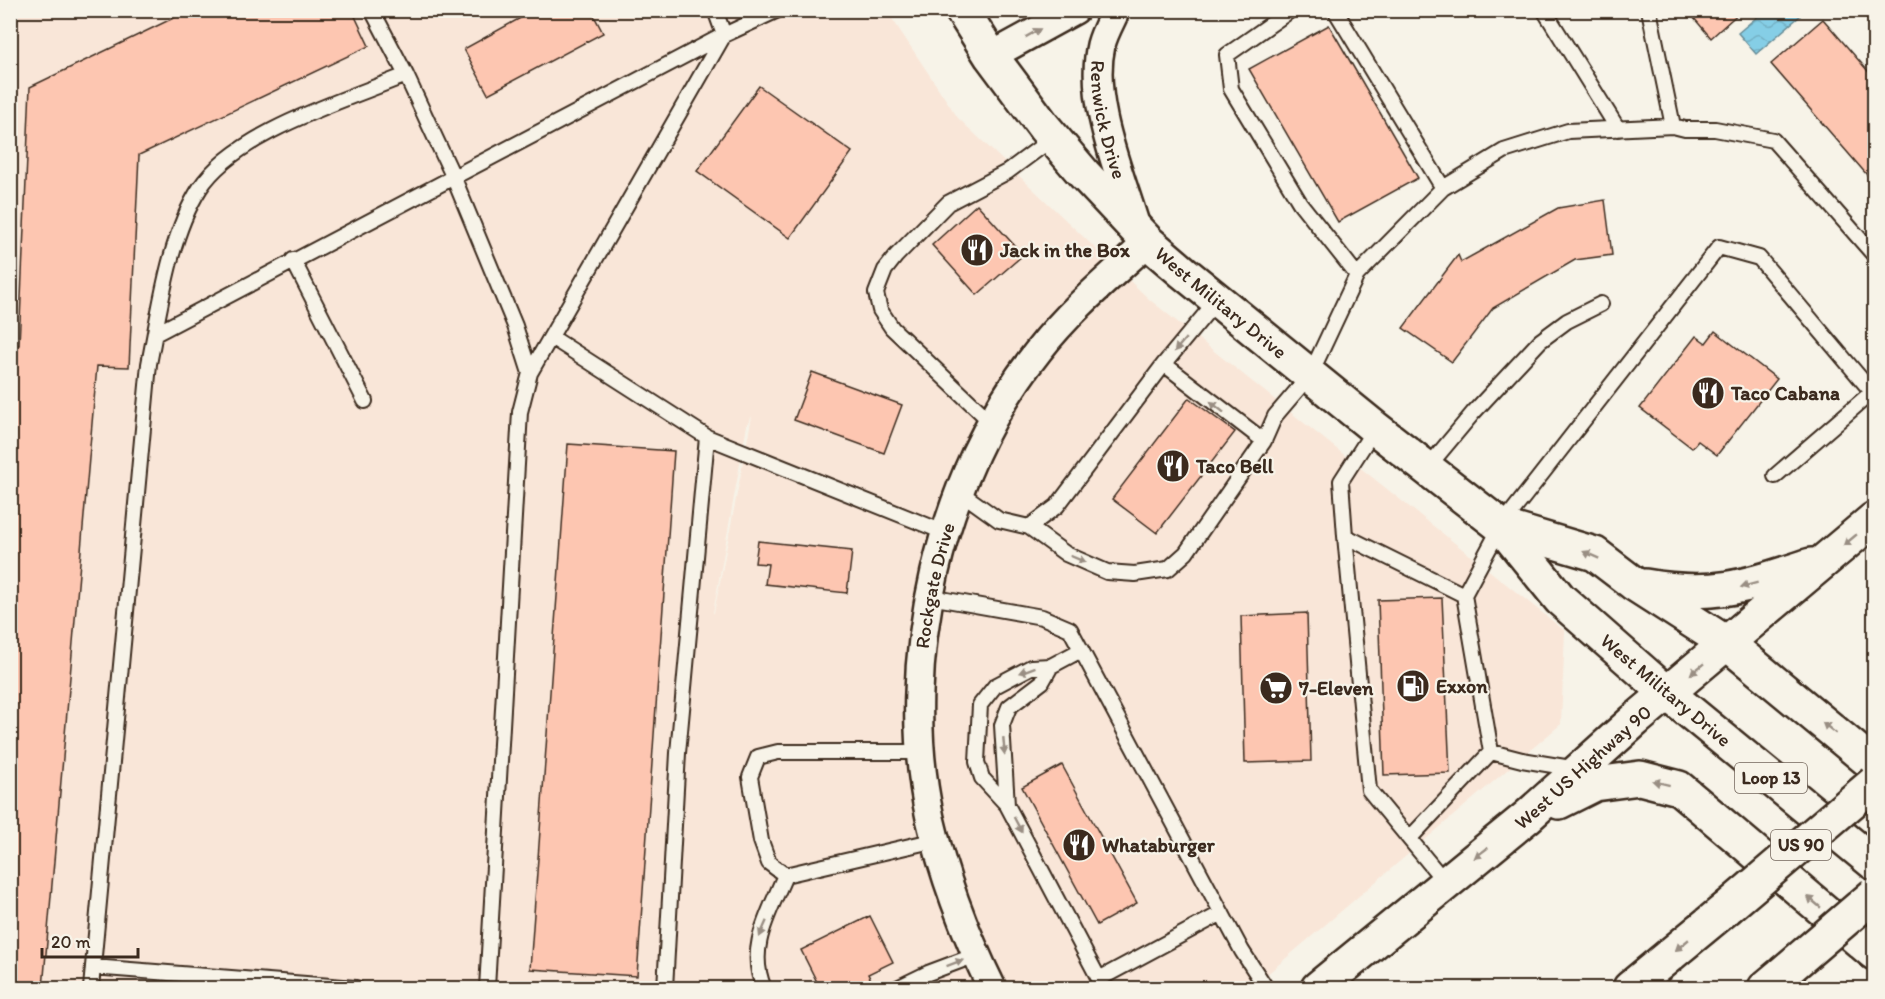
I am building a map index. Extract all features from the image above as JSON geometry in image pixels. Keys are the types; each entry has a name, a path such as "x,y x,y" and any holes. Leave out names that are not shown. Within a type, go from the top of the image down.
{"main road":[{"name":"West Military Drive","path":"962,10 991,56 1053,138 1143,236 1217,300 1375,428 1501,526 1560,599 1667,693 1875,863"},
{"name":"West US Highway 90","path":"1318,988 1527,817 1667,693 1728,645 1875,519"},
{"name":"West Military Drive","path":"1501,526 1594,554 1633,583 1728,645 1875,765"},
{"path":"1633,583 1676,591 1710,592 1746,586 1825,561"},
{"path":"1527,817 1595,784 1640,778 1679,788 1875,953"},
{"name":"US 90","path":"1630,988 1875,783"},
{"path":"1774,981 1875,895"}],"street":[{"path":"991,56 1075,10"},
{"name":"Renwick Drive","path":"1116,10 1101,44 1098,80 1107,129 1143,236"},
{"name":"Rockgate Drive","path":"992,988 976,955 945,876 930,816 921,752 919,694 924,632 930,597 946,533 960,492 975,455 992,423 1039,350 1143,236"}],"lane":[{"path":"372,10 406,75 453,176 515,326 530,373"},
{"path":"487,988 520,412 530,373 724,35 715,10"},
{"path":"155,334 724,35 778,10"},
{"path":"1291,10 1227,55 1231,89 1300,203 1357,275"},
{"path":"1335,10 1443,188"},
{"path":"1544,10 1618,129"},
{"path":"1649,10 1673,126"},
{"path":"91,988 149,364 165,283 182,228 200,188 225,160 264,134 406,75"},
{"path":"960,492 999,520 1029,527 1066,554 1107,572 1135,574 1168,570 1186,553 1264,441 1275,416 1310,375 1357,275 1443,188 1504,151 1568,131 1673,126 1685,129 1715,129 1773,140 1875,255"},
{"path":"992,423 892,328 880,310 876,293 885,270 896,256 948,203 1007,172 1053,138"},
{"path":"1491,752 1464,595 1501,526 1719,247 1758,258 1873,393 1775,476"},
{"path":"293,260 365,401"},
{"path":"1029,527 1057,506 1164,364 1217,300"},
{"path":"1427,468 1473,413 1540,341 1567,321 1601,304"},
{"path":"551,337 707,437 946,533"},
{"path":"1164,364 1264,441"},
{"path":"1375,428 1341,481 1369,790 1445,882"},
{"path":"665,988 678,753 707,437"},
{"path":"1345,536 1464,595"},
{"path":"930,597 1042,617 1070,629 1222,913 1266,988"},
{"path":"1081,650 1051,666 1030,667 995,686 980,705 977,762 982,778 1007,805 1099,979 1222,913"},
{"path":"1007,805 1002,725 1009,707 1042,682 1051,666"},
{"path":"921,752 778,752 758,757 750,777 761,841 769,863 785,875 936,840"},
{"path":"1410,837 1491,752"},
{"path":"1491,752 1522,760 1581,769"},
{"path":"764,988 756,960 757,940 785,875"},
{"path":"897,988 928,973 976,955"},
{"path":"93,967 356,988"}],"shaded area":[{"path":"10,11 887,11 958,118 1150,300 1565,631 1561,724 1251,988 11,988","holes":["752,416 714,613 747,425"]}],"water":[{"path":"1764,11 1795,11 1800,16 1756,54 1738,33"}],"building":[{"path":"190,10 352,10 369,46 139,155 129,367 97,366 43,988 10,988 10,344 19,345 30,87"},
{"path":"535,10 591,10 603,33 488,94 464,49"},
{"path":"1687,10 1742,10 1711,38"},
{"path":"1823,19 1874,78 1874,183 1771,64"},
{"path":"1329,25 1418,178 1338,222 1249,69"},
{"path":"759,86 852,152 790,238 697,171"},
{"path":"1605,200 1612,255 1575,260 1493,308 1452,362 1403,328 1458,255 1461,262 1558,208"},
{"name":"Jack in the Box","path":"977,204 1023,255 977,295 932,245"},
{"name":"Taco Cabana","path":"1715,331 1777,379 1717,455 1698,441 1692,448 1640,408 1696,336 1706,343"},
{"path":"812,372 902,405 884,453 794,420"},
{"name":"Taco Bell","path":"1189,398 1235,432 1157,533 1112,499"},
{"path":"568,444 674,451 637,976 530,969"},
{"path":"758,541 852,551 847,593 765,584 768,564 755,563"},
{"name":"Exxon","path":"1442,598 1450,773 1384,775 1378,600"},
{"name":"7-Eleven","path":"1307,613 1311,761 1245,763 1241,616"},
{"name":"Whataburger","path":"1062,765 1137,903 1097,925 1022,787"},
{"path":"870,916 893,962 868,974 872,982 859,988 851,988 849,984 839,988 820,988 801,950"}],"place":[{"name":"Jack in the Box","path":"977,250"},
{"name":"Taco Cabana","path":"1708,393"},
{"name":"Taco Bell","path":"1173,466"},
{"name":"Exxon","path":"1413,686"},
{"name":"7-Eleven","path":"1276,688"},
{"name":"Whataburger","path":"1079,845"}]}
